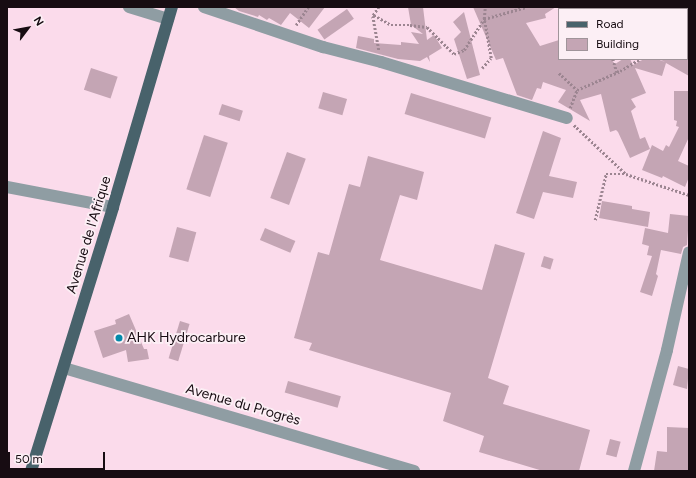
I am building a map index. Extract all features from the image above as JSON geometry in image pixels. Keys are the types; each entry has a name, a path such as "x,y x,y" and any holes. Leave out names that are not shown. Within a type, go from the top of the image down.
{"main road":[{"name":"Avenue de l'Afrique","path":"32,471 113,207 172,7"}],"street":[{"path":"129,7 168,20"},
{"path":"204,7 323,47 380,62 567,118"},
{"path":"7,187 113,207"},
{"path":"634,471 667,350 689,252"},
{"name":"Avenue du Progrès","path":"64,368 414,471"}],"path":[{"path":"290,36 308,7"},
{"path":"379,7 374,15 374,28 379,44 380,62"},
{"path":"482,68 491,58 484,18 485,7"},
{"path":"374,15 392,25 427,27 454,54 464,50 484,18 526,7"},
{"path":"612,60 617,72"},
{"path":"626,174 567,118 577,90 617,72 638,60"},
{"path":"559,74 577,90"},
{"path":"595,220 606,174 626,174 689,195"}],"building":[{"path":"234,7 325,7 309,28 290,13 281,25 269,18 267,20 259,15 258,17 239,11"},
{"path":"408,7 423,7 427,40 434,35 442,48 429,56 430,62 427,57 420,61 398,59 356,48 358,36 374,39 374,43 401,45 401,42 419,44 411,32 423,34 411,25"},
{"path":"473,7 556,7 545,14 546,18 526,23 540,46 558,40 558,60 612,60 615,64 621,60 630,60 633,65 642,60 660,60 665,62 661,60 689,59 689,76 666,63 662,76 635,68 646,93 631,99 636,107 631,111 640,139 645,137 650,149 630,158 618,132 616,130 610,132 601,94 580,100 590,121 558,102 566,90 543,82 541,89 537,88 532,100 517,95 503,58 496,60"},
{"path":"347,9 354,19 324,39 318,30"},
{"path":"464,12 480,75 467,79 454,39 461,32 453,22"},
{"path":"91,68 118,77 111,99 84,90"},
{"path":"674,91 689,91 689,137 678,161 689,166 689,177 685,187 663,176 662,178 642,170 652,145 663,151 666,145 669,147 679,127 676,126 677,121 674,120"},
{"path":"323,92 347,99 342,115 318,108"},
{"path":"411,93 491,118 485,139 405,114"},
{"path":"222,104 243,111 240,121 219,114"},
{"path":"543,131 561,138 549,176 577,182 573,198 543,192 534,219 516,213"},
{"path":"204,135 228,143 210,197 186,189"},
{"path":"287,152 306,159 289,205 270,198"},
{"path":"368,156 424,172 417,200 400,195 380,260 482,290 495,244 525,253 488,378 509,386 503,404 590,430 579,471 543,471 479,452 484,436 443,421 451,393 309,350 312,343 294,338 318,252 329,255 349,184 360,187"},
{"path":"602,201 632,206 632,209 650,212 648,227 599,218"},
{"path":"670,214 689,216 687,245 683,247 681,254 661,250 656,274 658,276 652,296 640,292 652,256 647,255 649,246 642,244 645,228 668,233"},
{"path":"177,227 196,232 188,262 169,257"},
{"path":"265,228 295,241 290,253 260,240"},
{"path":"544,256 554,259 550,269 541,267"},
{"path":"129,314 144,349 147,349 149,359 128,362 126,350 103,358 94,331 116,324 115,320"},
{"path":"180,321 190,324 178,361 169,358"},
{"path":"678,366 689,369 687,389 673,385"},
{"path":"288,381 341,396 338,408 285,393"},
{"path":"667,427 689,428 689,471 654,471 657,451 667,452"},
{"path":"610,439 621,442 616,457 606,454"}],"place":[{"name":"AHK Hydrocarbure","path":"119,338"}]}
